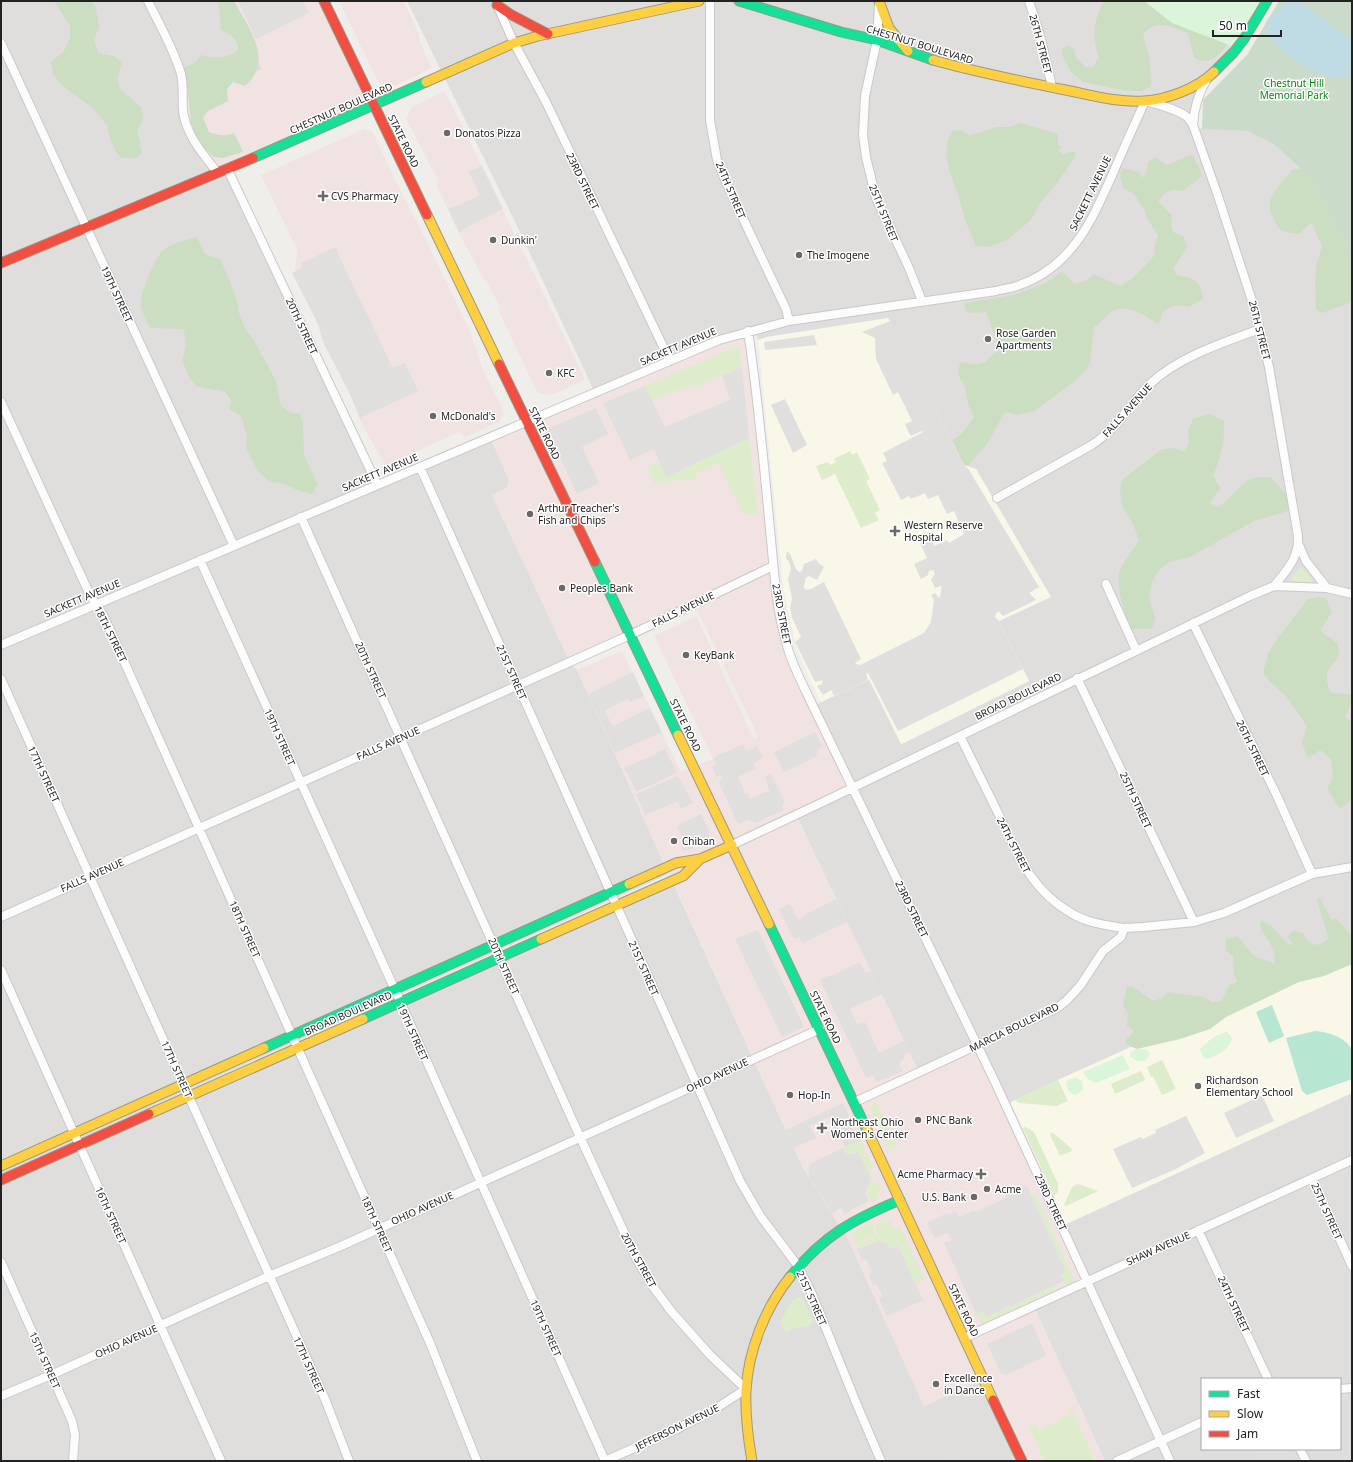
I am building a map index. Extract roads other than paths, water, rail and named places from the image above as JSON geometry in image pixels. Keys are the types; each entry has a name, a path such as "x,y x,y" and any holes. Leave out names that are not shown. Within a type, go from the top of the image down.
{"main road":[{"name":"STATE ROAD","path":"324,1 716,814 732,844 1022,1461"},
{"name":"CHESTNUT BOULEVARD","path":"1,263 375,106 514,43 548,34 699,1"},
{"name":"CHESTNUT BOULEVARD","path":"739,1 841,32 877,40 930,60 971,71 1100,97 1127,101 1145,101"},
{"path":"879,1 889,28 909,52"},
{"path":"1145,101 1157,100 1185,91 1208,78 1234,52 1244,39 1267,1"},
{"path":"496,3 510,14 548,34"},
{"name":"BROAD BOULEVARD","path":"1,1166 676,863 700,859 732,844"},
{"name":"BROAD BOULEVARD","path":"1,1180 682,876 700,859"},
{"path":"752,1461 748,1431 746,1389 753,1351 765,1317 786,1281 798,1266 820,1244 838,1231 900,1200"}],"street":[{"path":"148,1 179,68 182,82 183,112 190,132 196,145 217,172"},
{"name":"24TH STREET","path":"710,1 709,113 717,160 786,309 789,321"},
{"name":"25TH STREET","path":"879,1 877,40 865,95 863,135 866,157 876,198 884,218 909,268 922,301"},
{"name":"26TH STREET","path":"1029,1 1041,39 1052,87"},
{"name":"23RD STREET","path":"496,3 514,43 546,102 670,361"},
{"name":"19TH STREET","path":"1,43 234,546"},
{"name":"26TH STREET","path":"1208,78 1196,99 1193,125 1250,293 1260,329 1269,367 1298,543 1306,561 1327,588"},
{"path":"1145,101 1158,104 1180,113 1187,117 1193,125"},
{"name":"SACKETT AVENUE","path":"1,645 719,340 789,321 996,291 1017,286 1036,277 1060,261 1085,231 1105,191 1145,101"},
{"name":"20TH STREET","path":"227,168 377,484"},
{"name":"FALLS AVENUE","path":"997,498 1103,438 1142,392 1170,368 1227,341 1260,329"},
{"name":"23RD STREET","path":"748,332 753,365 773,566 782,626 789,653 852,788 1030,1157 1170,1461"},
{"name":"18TH STREET","path":"1,402 83,581 110,630 200,827 436,1356 477,1461"},
{"name":"21ST STREET","path":"420,467 746,1193 761,1217 798,1266 812,1294 881,1461"},
{"name":"20TH STREET","path":"301,517 636,1258 654,1288 695,1339 746,1389"},
{"name":"26TH STREET","path":"1274,586 1292,563 1298,543"},
{"name":"19TH STREET","path":"200,560 395,990 605,1461"},
{"name":"FALLS AVENUE","path":"1,917 400,737 518,686 773,566"},
{"path":"1106,584 1136,650"},
{"name":"BROAD BOULEVARD","path":"732,844 758,834 1077,678 1274,586 1327,588 1352,594"},
{"name":"26TH STREET","path":"1193,623 1277,796 1312,874"},
{"name":"25TH STREET","path":"1077,678 1194,922"},
{"name":"17TH STREET","path":"1,679 325,1399 349,1461"},
{"name":"24TH STREET","path":"960,736 1024,867 1041,890 1051,900 1072,914 1091,922 1124,928"},
{"path":"1124,928 1143,928 1194,922 1224,913 1312,874 1352,867"},
{"name":"MARCIA BOULEVARD","path":"854,1102 1046,1014 1062,1004 1084,981 1103,951 1121,937 1124,928"},
{"name":"16TH STREET","path":"1,970 221,1461"},
{"name":"OHIO AVENUE","path":"1,1396 51,1375 269,1276 309,1260 820,1029"},
{"name":"SHAW AVENUE","path":"964,1338 1352,1160"},
{"name":"25TH STREET","path":"1312,1178 1352,1266"},
{"name":"24TH STREET","path":"1198,1230 1268,1378"},
{"name":"15TH STREET","path":"1,1262 74,1428 75,1443 73,1461"},
{"path":"1341,1389 1352,1388"},
{"name":"JEFFERSON AVENUE","path":"605,1461 677,1429 714,1409 746,1389"},
{"path":"1117,1461 1201,1422"},
{"path":"1300,1450 1306,1461"}],"water":[{"path":"1287,1 1300,1 1342,34 1352,36 1352,76 1337,78 1327,76 1306,67 1279,47 1264,31 1267,28 1267,20"}],"place":[{"name":"Donatos Pizza","path":"447,133"},
{"name":"CVS Pharmacy","path":"323,196"},
{"name":"Dunkin'","path":"493,240"},
{"name":"The Imogene","path":"799,255"},
{"name":"Rose Garden Apartments","path":"988,339"},
{"name":"KFC","path":"549,373"},
{"name":"McDonald's","path":"433,416"},
{"name":"Arthur Treacher's Fish and Chips","path":"530,514"},
{"name":"Western Reserve Hospital","path":"895,531"},
{"name":"Peoples Bank","path":"562,588"},
{"name":"KeyBank","path":"686,655"},
{"name":"Chiban","path":"674,841"},
{"name":"Richardson Elementary School","path":"1198,1086"},
{"name":"Hop-In","path":"790,1095"},
{"name":"PNC Bank","path":"918,1120"},
{"name":"Northeast Ohio Women's Center","path":"822,1128"},
{"name":"Acme Pharmacy","path":"981,1174"},
{"name":"Acme","path":"987,1189"},
{"name":"U.S. Bank","path":"974,1197"},
{"name":"Excellence in Dance","path":"936,1384"}],"park label":[{"name":"Chestnut Hill Memorial Park","path":"1294,88"}]}
